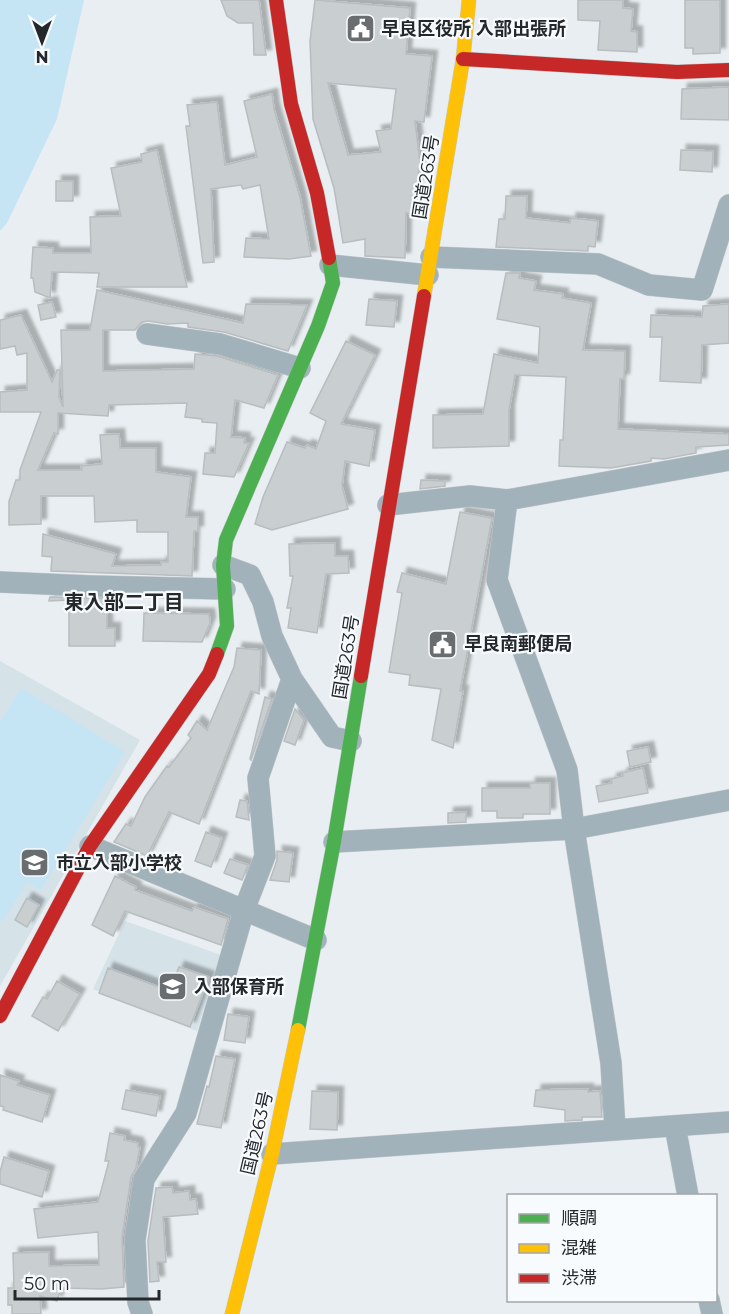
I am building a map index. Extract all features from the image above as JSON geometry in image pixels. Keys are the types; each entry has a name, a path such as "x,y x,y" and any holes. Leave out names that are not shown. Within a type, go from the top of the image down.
{"main road":[{"path":"0,1016 90,846 209,674 227,626 223,565 226,540 318,326 333,283 317,193 291,104 276,0"},
{"name":"国道263号","path":"232,1314 272,1154 334,842 388,506 430,266 463,59 469,0"},
{"path":"463,59 677,72 729,70"}],"street":[{"path":"330,266 598,264 649,285 702,290 729,205"},
{"path":"147,334 220,344 300,368"},
{"path":"388,506 470,496 507,500 729,460"},
{"path":"507,500 497,580 567,770 574,829 611,1064 615,1129"},
{"path":"223,565 250,575 263,602 272,636 292,679 332,737 351,741"},
{"path":"0,582 225,589"},
{"path":"142,1314 138,1302 135,1240 144,1179 186,1113 244,910 265,856 258,778 292,679"},
{"path":"334,842 574,829 729,800"},
{"path":"90,846 316,940"},
{"path":"272,1154 729,1122"},
{"path":"675,1126 688,1194"}],"shaded area":[{"path":"0,0 84,0 57,119 7,223 0,231"},
{"name":"市立入部小学校","path":"0,661 140,740 0,986"},
{"name":"市立入部小学校","path":"21,688 125,752 41,890 27,882 3,921 0,919 0,722"},
{"path":"125,921 221,955 197,1031 93,989"}],"building":[{"path":"221,0 259,0 266,55 254,55 253,23 238,23 227,16"},
{"path":"315,0 410,8 406,54 432,56 424,122 415,121 420,163 412,214 406,213 405,258 365,256 365,239 343,243 334,188 313,119 310,41","holes":["328,83 396,89 391,129 376,131 381,152 348,155"]},
{"path":"578,0 623,0 623,8 633,9 631,31 637,32 637,52 598,50 600,21 578,20"},
{"path":"685,0 720,0 720,53 693,54 693,48 685,48"},
{"path":"729,87 729,120 681,119 682,89"},
{"path":"272,94 274,109 300,197 311,256 289,259 244,257 246,238 269,239 260,185 243,189 241,185 211,189 214,262 203,263 186,126 190,126 187,105 217,102 225,165 257,157 244,101"},
{"path":"157,150 187,287 97,287 99,273 52,272 50,298 35,292 33,278 31,278 33,247 53,248 53,253 91,253 90,217 121,216 111,168 142,162 141,154"},
{"path":"681,150 713,151 712,172 680,170"},
{"path":"56,181 73,181 73,201 56,201"},
{"path":"506,196 527,196 526,218 570,223 571,218 598,221 595,247 588,246 588,251 496,247 499,219 505,219"},
{"path":"506,273 520,273 519,278 536,281 534,290 563,294 562,298 591,303 583,350 625,351 624,379 620,379 618,429 729,434 729,445 696,447 696,453 664,459 651,458 651,461 611,468 559,466 560,440 563,440 566,377 515,375 509,410 509,446 433,448 433,415 483,414 494,354 538,363 540,327 497,319"},
{"path":"97,290 243,323 246,304 307,305 288,351 224,332 188,327 188,323 167,324 148,321 142,322 135,330 103,330 103,371 194,369 195,354 217,356 278,375 264,408 235,400 231,437 245,438 244,443 249,443 234,477 203,474 205,453 215,453 217,423 185,417 187,403 109,405 108,416 58,413 58,434 54,433 38,470 82,470 81,466 102,464 100,435 119,434 120,448 156,448 156,472 191,477 186,517 198,517 198,531 194,531 192,576 51,571 52,557 42,556 43,534 116,554 112,566 161,565 161,562 168,562 168,532 137,532 137,520 95,522 94,496 41,496 41,524 9,525 9,501 16,480 20,480 20,470 41,412 0,412 0,392 27,390 27,353 17,355 15,346 0,349 0,320 21,315 52,382 57,370 60,370 59,397 63,407 61,330 90,330"},
{"path":"369,299 397,301 394,327 366,325"},
{"path":"52,302 56,317 41,320 38,305"},
{"path":"729,304 729,343 702,345 701,383 660,381 662,337 650,337 651,315 702,317 703,306"},
{"path":"346,341 375,355 341,424 375,430 369,466 345,461 342,486 348,509 272,530 255,524 263,497 287,442 316,449 326,421 310,413"},
{"path":"421,480 445,481 445,486 420,489"},
{"path":"460,512 492,518 460,691 463,691 453,748 432,740 441,689 409,685 410,675 389,672 402,593 397,592 402,573 446,584"},
{"path":"335,543 335,556 348,556 349,573 326,574 317,633 288,628 291,608 287,608 293,576 290,576 289,544"},
{"path":"50,597 120,599 107,600 107,628 115,628 115,646 69,646 69,600 49,601"},
{"path":"144,613 209,614 210,623 202,642 143,641"},
{"path":"237,648 261,650 259,694 251,691 199,824 169,812 147,856 114,842 126,824 131,826 145,797 191,738 188,735 197,721 207,730 234,667"},
{"path":"265,697 272,699 251,760 250,759"},
{"path":"295,709 304,720 295,745 284,741"},
{"path":"648,747 651,762 630,767 627,751"},
{"path":"643,768 648,793 599,802 596,786 612,783 611,779 623,776 622,773"},
{"path":"530,783 550,783 550,814 523,814 523,818 497,818 497,811 482,811 482,788 530,788"},
{"path":"240,800 247,801 249,820 236,817"},
{"path":"466,812 466,822 448,823 448,813"},
{"path":"206,832 222,838 211,867 195,861"},
{"path":"277,851 293,853 289,882 270,880 277,860"},
{"path":"230,859 248,865 242,880 224,873"},
{"path":"115,876 136,887 135,890 192,911 194,907 228,919 221,945 125,911 113,936 92,925"},
{"path":"27,898 39,905 27,927 15,920"},
{"path":"179,967 209,977 190,1027 99,993 108,968 170,991"},
{"path":"57,981 80,994 58,1031 32,1016 43,997 47,999"},
{"path":"228,1014 249,1017 245,1043 224,1040"},
{"path":"216,1056 235,1059 221,1128 197,1124"},
{"path":"0,1075 19,1081 17,1085 50,1095 42,1122 3,1110 4,1107 0,1106"},
{"path":"588,1089 588,1092 600,1091 602,1117 582,1117 582,1120 565,1121 565,1110 534,1106 536,1090"},
{"path":"126,1090 160,1096 156,1116 122,1109"},
{"path":"312,1091 338,1092 337,1130 310,1129"},
{"path":"110,1133 125,1136 124,1140 138,1143 140,1147 136,1168 131,1177 122,1238 124,1287 61,1288 57,1301 40,1296 41,1314 12,1314 12,1305 8,1305 8,1288 14,1288 13,1253 49,1252 49,1266 99,1265 98,1232 38,1238 34,1209 98,1202 109,1161 105,1161"},
{"path":"4,1157 49,1171 42,1197 0,1184"},
{"path":"172,1187 173,1193 189,1191 190,1200 196,1199 198,1214 163,1217 166,1262 157,1262 159,1281 150,1282 148,1241 156,1188"}],"traffic: fast":[{"path":"217,654 227,626 223,565 226,540 318,326 333,283 329,258"},
{"path":"298,1030 334,842 361,676"}],"traffic: slow":[{"path":"424,296 463,59 469,0"},
{"path":"232,1314 272,1154 298,1030"}],"traffic: jam":[{"path":"276,0 291,104 317,193 329,258"},
{"path":"463,59 677,72 729,70"},
{"path":"361,676 424,296"},
{"path":"0,1016 90,846 209,674 217,654"}],"place":[{"name":"早良区役所 入部出張所","path":"360,29"},
{"name":"早良南郵便局","path":"443,644"},
{"name":"市立入部小学校","path":"35,863"},
{"name":"入部保育所","path":"173,987"}],"district":[{"name":"東入部二丁目","path":"124,602"}]}
